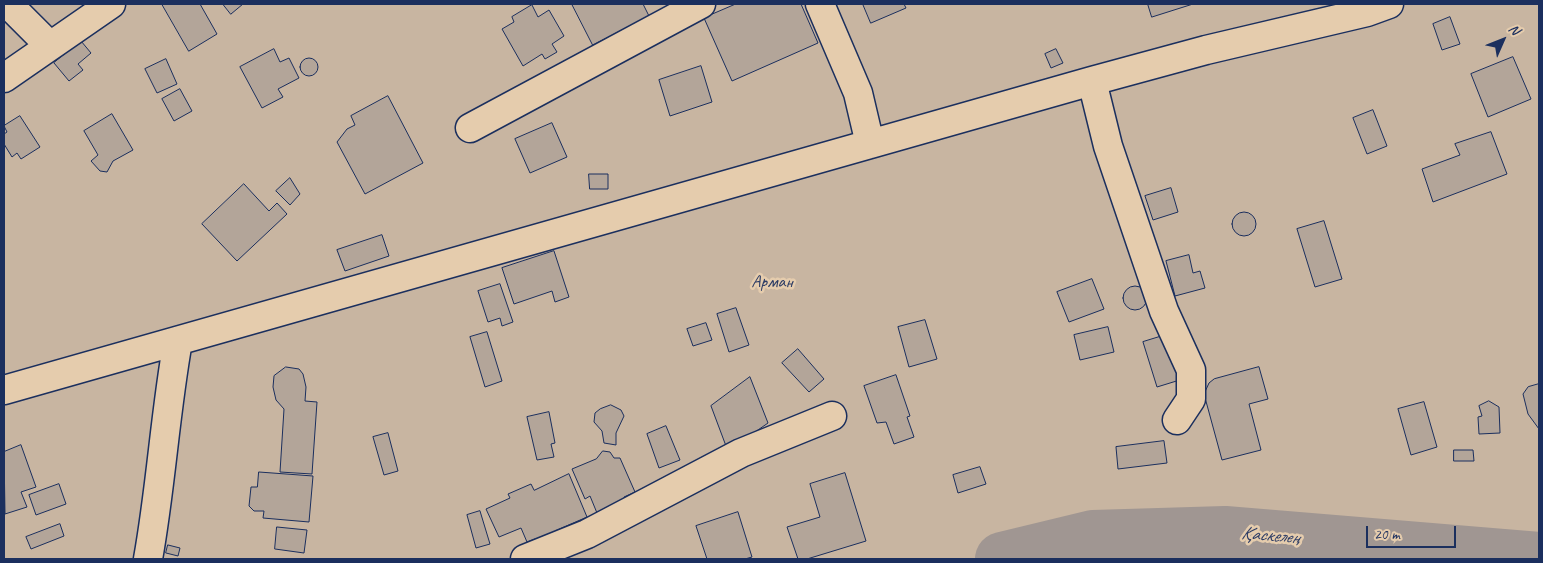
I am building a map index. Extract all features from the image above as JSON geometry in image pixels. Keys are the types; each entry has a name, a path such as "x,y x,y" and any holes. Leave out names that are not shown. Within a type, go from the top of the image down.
{"street":[{"path":"8,4 50,46"},
{"path":"4,78 111,4"},
{"path":"470,128 701,4"},
{"path":"820,4 858,93 870,144"},
{"path":"4,390 1092,81 1206,50 1366,12 1389,4"},
{"path":"1092,81 1108,146 1164,311 1191,370 1190,399 1177,420"},
{"path":"148,559 164,447 170,384 178,341"},
{"path":"525,559 587,534 741,453 832,416"}],"green space":[{"name":"Арман","path":"4,4 1539,4 1539,559 4,559"}],"building":[{"path":"162,4 200,4 217,34 189,51"},
{"path":"223,4 243,4 231,14"},
{"path":"572,4 643,4 649,16 593,45"},
{"path":"736,4 801,4 818,43 732,81 704,18"},
{"path":"863,4 904,4 906,8 871,23"},
{"path":"1148,4 1193,4 1152,17"},
{"path":"532,5 538,17 549,10 564,36 552,44 557,52 545,59 542,54 523,66 502,29 514,22 512,17"},
{"path":"1450,17 1460,44 1442,50 1433,24"},
{"path":"81,41 91,53 78,64 83,70 69,81 54,63"},
{"path":"274,49 280,62 289,58 299,78 278,89 283,97 262,108 240,67"},
{"path":"1056,49 1063,63 1051,68 1045,54"},
{"path":"1513,57 1531,99 1488,117 1471,74"},
{"path":"309,58 317,63 318,67 313,75 309,76 301,71 300,67 305,59"},
{"path":"166,59 177,84 157,93 145,69"},
{"path":"701,66 712,102 670,116 659,80"},
{"path":"180,89 192,111 174,121 162,99"},
{"path":"388,96 423,163 365,194 337,142 347,129 355,125 351,116"},
{"path":"1373,110 1387,146 1367,154 1353,118"},
{"path":"112,114 133,150 113,161 107,172 100,171 91,161 98,155 84,131"},
{"path":"20,116 40,147 21,159 17,153 12,157 4,144 4,134 7,132 4,126"},
{"path":"552,123 567,157 530,173 515,139"},
{"path":"1491,132 1507,174 1433,202 1422,169 1460,155 1455,144"},
{"path":"589,174 608,174 608,189 590,189"},
{"path":"290,178 300,194 290,205 276,191"},
{"path":"244,184 269,211 277,203 287,214 237,261 202,224"},
{"path":"1171,188 1178,212 1153,220 1145,196"},
{"path":"1244,212 1253,215 1256,224 1253,233 1244,236 1235,233 1232,224 1235,215"},
{"path":"1324,221 1342,279 1315,287 1297,229"},
{"path":"382,235 389,256 345,271 337,250"},
{"path":"554,251 569,297 555,302 552,291 514,304 502,268"},
{"path":"1189,255 1193,273 1200,271 1205,288 1175,296 1166,261"},
{"path":"1092,279 1104,309 1069,322 1057,292"},
{"path":"500,284 513,322 502,326 500,318 488,322 478,291"},
{"path":"1135,286 1140,287 1146,293 1146,303 1140,309 1135,310 1130,309 1124,303 1123,298 1124,293 1130,287"},
{"path":"736,308 749,345 729,352 717,314"},
{"path":"925,320 937,359 909,367 898,327"},
{"path":"706,323 712,340 693,346 687,329"},
{"path":"1108,327 1114,352 1080,360 1074,335"},
{"path":"487,332 502,381 485,387 470,337"},
{"path":"1169,334 1183,379 1157,387 1143,342"},
{"path":"798,349 824,379 809,392 782,363"},
{"path":"286,367 299,369 303,374 306,387 305,401 317,402 312,474 280,472 284,409 276,400 273,387 274,376"},
{"path":"1259,367 1268,399 1249,404 1261,450 1222,460 1204,394 1209,383 1214,379"},
{"path":"896,375 910,416 907,417 914,437 894,444 886,422 877,423 864,386"},
{"path":"750,377 768,423 745,439 726,446 711,406"},
{"path":"1539,384 1539,429 1528,414 1523,394 1528,387"},
{"path":"1489,401 1499,407 1500,433 1479,434 1478,417 1482,416 1479,406"},
{"path":"1424,402 1437,447 1411,455 1398,409"},
{"path":"611,405 621,410 624,416 616,433 616,445 604,443 602,431 594,422 595,413"},
{"path":"549,412 555,443 551,444 554,457 537,460 527,417"},
{"path":"666,426 680,460 659,468 647,434"},
{"path":"388,433 398,471 384,475 373,437"},
{"path":"1164,441 1167,463 1118,469 1116,447"},
{"path":"21,445 36,487 21,492 27,507 5,514 4,452"},
{"path":"1454,450 1473,450 1474,461 1454,461"},
{"path":"603,451 610,452 614,458 620,458 635,492 624,497 626,501 597,513 590,496 585,499 572,469 596,459"},
{"path":"980,467 986,484 958,493 953,475"},
{"path":"259,472 313,476 309,522 263,518 264,511 254,511 249,506 251,487 257,487"},
{"path":"845,473 866,541 807,559 798,559 787,527 820,517 810,484"},
{"path":"569,474 587,517 555,531 559,540 539,548 535,539 527,542 521,528 499,537 486,509 510,498 508,494 531,484 534,490"},
{"path":"59,484 66,504 36,515 29,495"},
{"path":"480,511 490,544 476,548 467,515"},
{"path":"738,512 752,557 745,559 707,559 696,526"},
{"path":"60,524 64,536 31,549 26,537"},
{"path":"277,527 307,530 304,553 275,549"},
{"path":"168,545 180,548 178,556 166,553"}],"waterway":[{"name":"Қаскелең","path":"1002,559 1093,537 1225,533 1539,559"}]}
